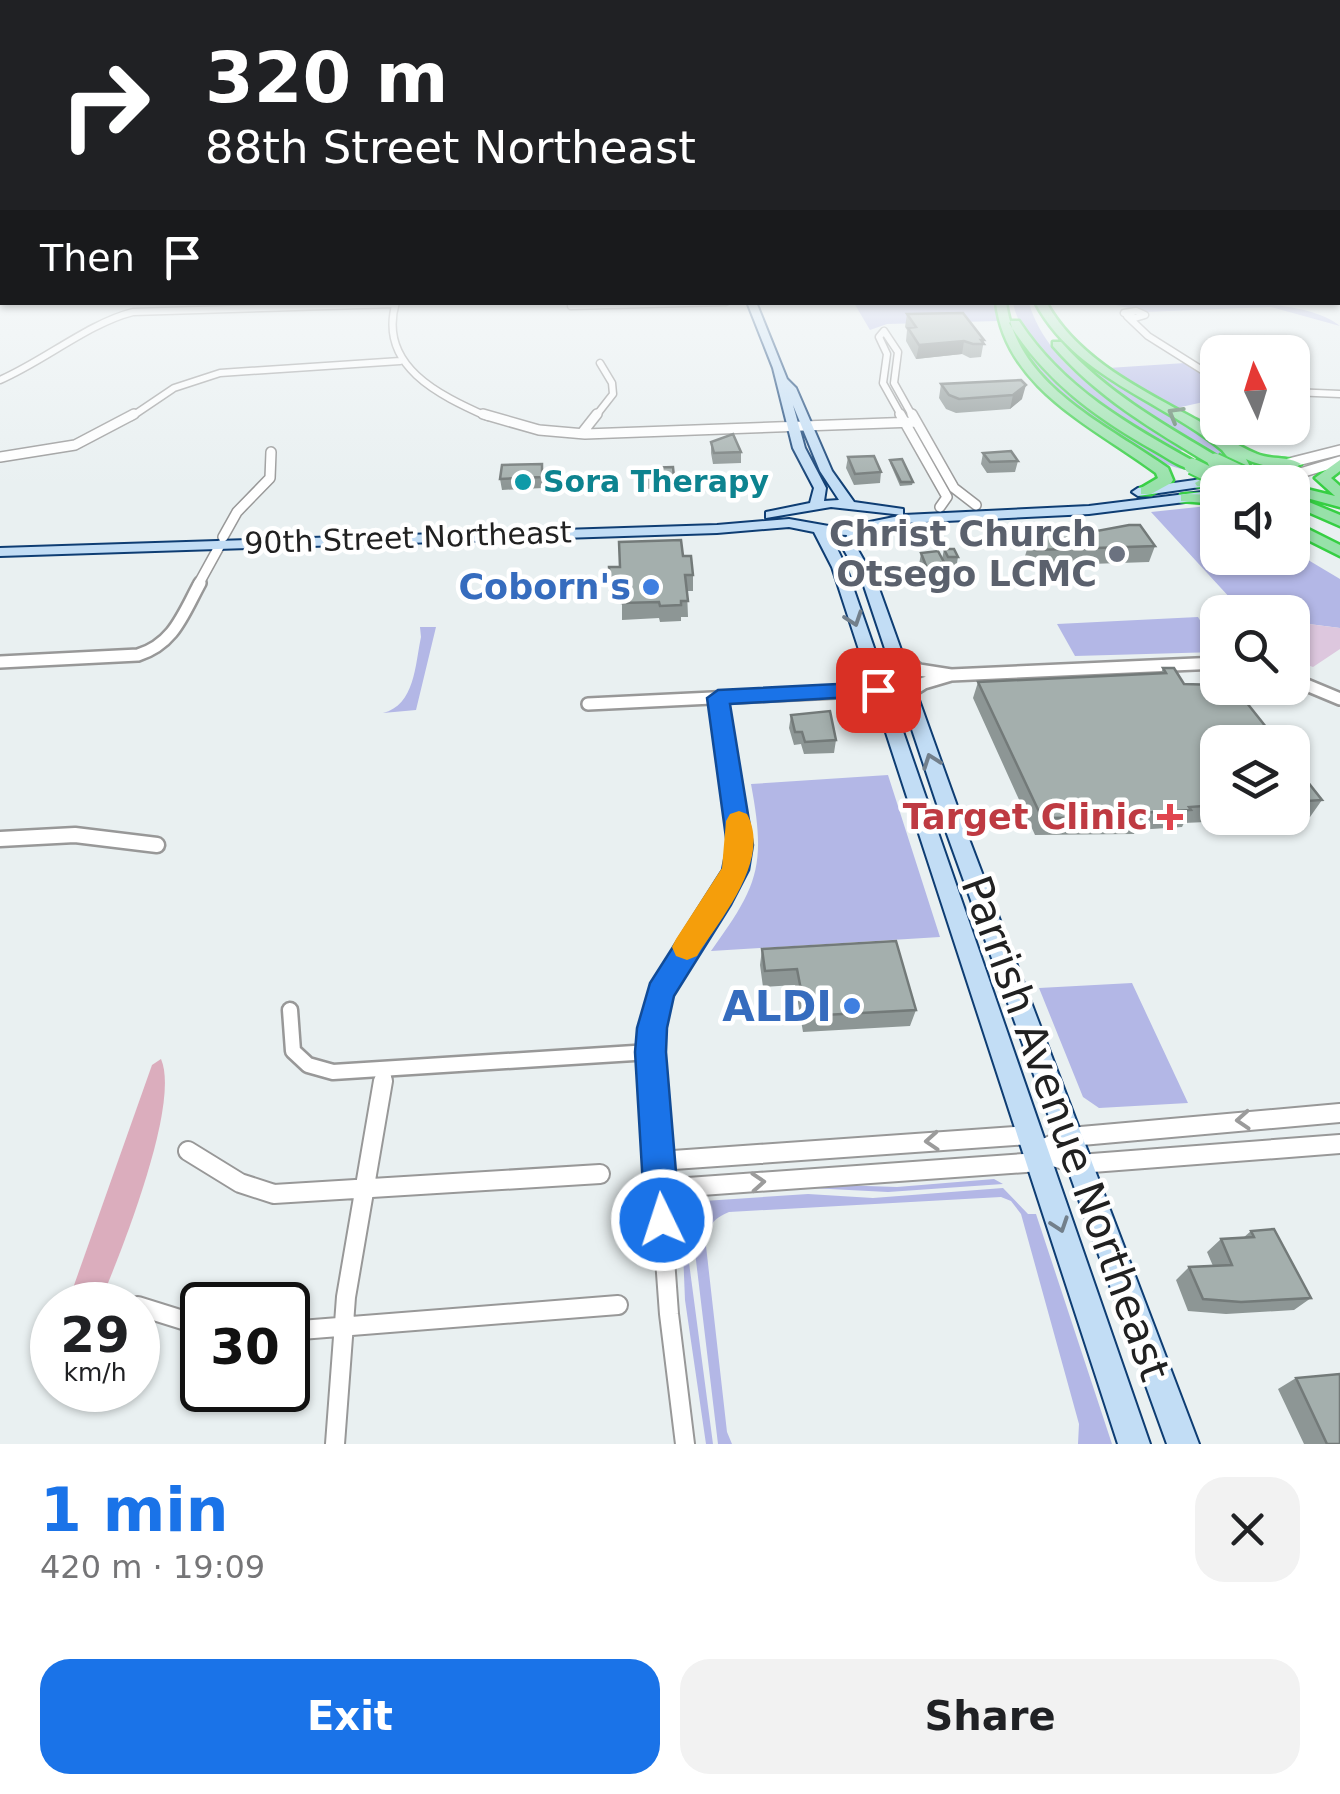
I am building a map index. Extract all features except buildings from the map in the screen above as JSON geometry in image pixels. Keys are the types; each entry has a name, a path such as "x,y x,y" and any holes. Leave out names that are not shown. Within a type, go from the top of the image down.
{"highway":[{"path":"1016,351 1067,404 1166,475 1166,480 1146,491"},
{"path":"1034,351 1050,370 1097,408 1200,469"},
{"path":"1065,351 1098,386 1220,465"},
{"path":"1084,351 1200,428"},
{"path":"1222,445 1243,465"},
{"path":"1230,445 1264,465"},
{"path":"1129,446 1172,468 1200,474"},
{"path":"1340,462 1322,478 1340,493"},
{"path":"1310,495 1340,502"},
{"path":"1186,498 1200,498"},
{"path":"1310,501 1340,521"},
{"path":"1310,507 1340,538"},
{"path":"1310,535 1340,551"}],"main road":[{"name":"Parrish Avenue Northeast","path":"771,351 782,380 791,388 808,423 826,471 863,520 851,550 870,583 1182,1444"},
{"name":"Parrish Avenue Northeast","path":"782,380 780,388 805,467 820,488 816,517 834,554 1134,1444"},
{"path":"816,517 850,505 890,512 1200,485"},
{"path":"816,517 857,530 904,519 1089,510 1186,498"},
{"name":"90th Street Northeast","path":"0,549 717,529 816,517"},
{"path":"878,690 909,699"}],"street":[{"path":"0,380 56,351"},
{"path":"396,351 400,360 450,402 512,423 582,433 668,435 790,424 908,420"},
{"path":"886,351 882,378 954,488 976,506"},
{"path":"898,351 894,383 946,497 940,507"},
{"path":"1172,351 1200,369"},
{"path":"0,456 45,453 87,441 114,427 160,393 205,377 400,360"},
{"path":"582,433 613,394 612,382 600,363"},
{"path":"1310,393 1340,394"},
{"path":"1310,477 1340,450"},
{"path":"0,662 138,655 158,650 170,638 237,511 269,482 275,465 271,452"},
{"path":"1310,481 1340,462"},
{"path":"894,652 919,670 950,675 1200,664"},
{"path":"909,699 924,683 950,675"},
{"path":"1310,686 1340,699"},
{"path":"588,704 878,690"},
{"path":"686,1444 670,1314 650,1052 660,992 722,897 738,858 740,830 718,698"},
{"path":"0,839 75,835 157,845"},
{"path":"290,1010 293,1051 308,1066 333,1072 650,1052"},
{"path":"334,1444 342,1326 385,1069"},
{"path":"660,1189 1034,1149 1070,1137 1340,1113"},
{"path":"658,1160 1034,1149 1080,1164 1340,1144"},
{"path":"188,1150 256,1191 274,1194 600,1174"},
{"path":"310,1329 618,1305"}],"shaded area":[{"path":"1023,351 1028,351 1073,394 1119,427 1193,471 1154,459 1110,433 1051,387"},
{"path":"1039,351 1055,351 1094,389 1187,449 1176,452 1130,425 1057,371"},
{"path":"1071,351 1078,351 1122,386 1200,435 1200,445 1158,421 1092,373"},
{"path":"1185,363 1200,373 1200,403 1172,409 1108,368"},
{"path":"1200,445 1217,445 1232,457 1230,462"},
{"path":"1200,507 1200,565 1151,512"},
{"path":"1310,561 1340,579 1340,628 1310,624 1310,595 1227,595 1209,575 1310,575"},
{"path":"1198,617 1200,652 1075,656 1057,624"},
{"path":"1310,624 1340,628 1340,649 1313,667"},
{"path":"420,627 436,627 416,710 383,713 394,709 408,693"},
{"path":"888,775 940,937 711,951 740,908 755,873 758,835 751,784"},
{"path":"1132,983 1188,1103 1099,1108 1083,1097 1039,988"},
{"path":"161,1059 165,1081 163,1110 145,1181 120,1253 108,1282 75,1282 152,1065"},
{"path":"994,1179 1003,1184 888,1192 810,1188 687,1196 804,1184 897,1187"},
{"path":"1003,1188 1028,1214 1036,1214 1112,1444 1078,1444 1079,1424 1021,1214 1011,1201 1001,1197 729,1212 714,1221 706,1246 727,1432 732,1444 718,1444 689,1202 808,1194 873,1198"},
{"path":"681,1202 713,1444 706,1444 685,1300"}],"slow traffic":[{"path":"687,947 722,897 735,870 739,821"}],"place":[{"name":"Sora Therapy","path":"523,482"},
{"name":"Christ Church Otsego LCMC","path":"1117,554"},
{"name":"Coborn's","path":"651,587"},
{"name":"Target Clinic","path":"1170,817"},
{"name":"ALDI","path":"852,1006"}],"route":[{"path":"662,1220 650,1052 652,1028 660,992 722,897 735,870 740,845 718,698 878,690"}]}
